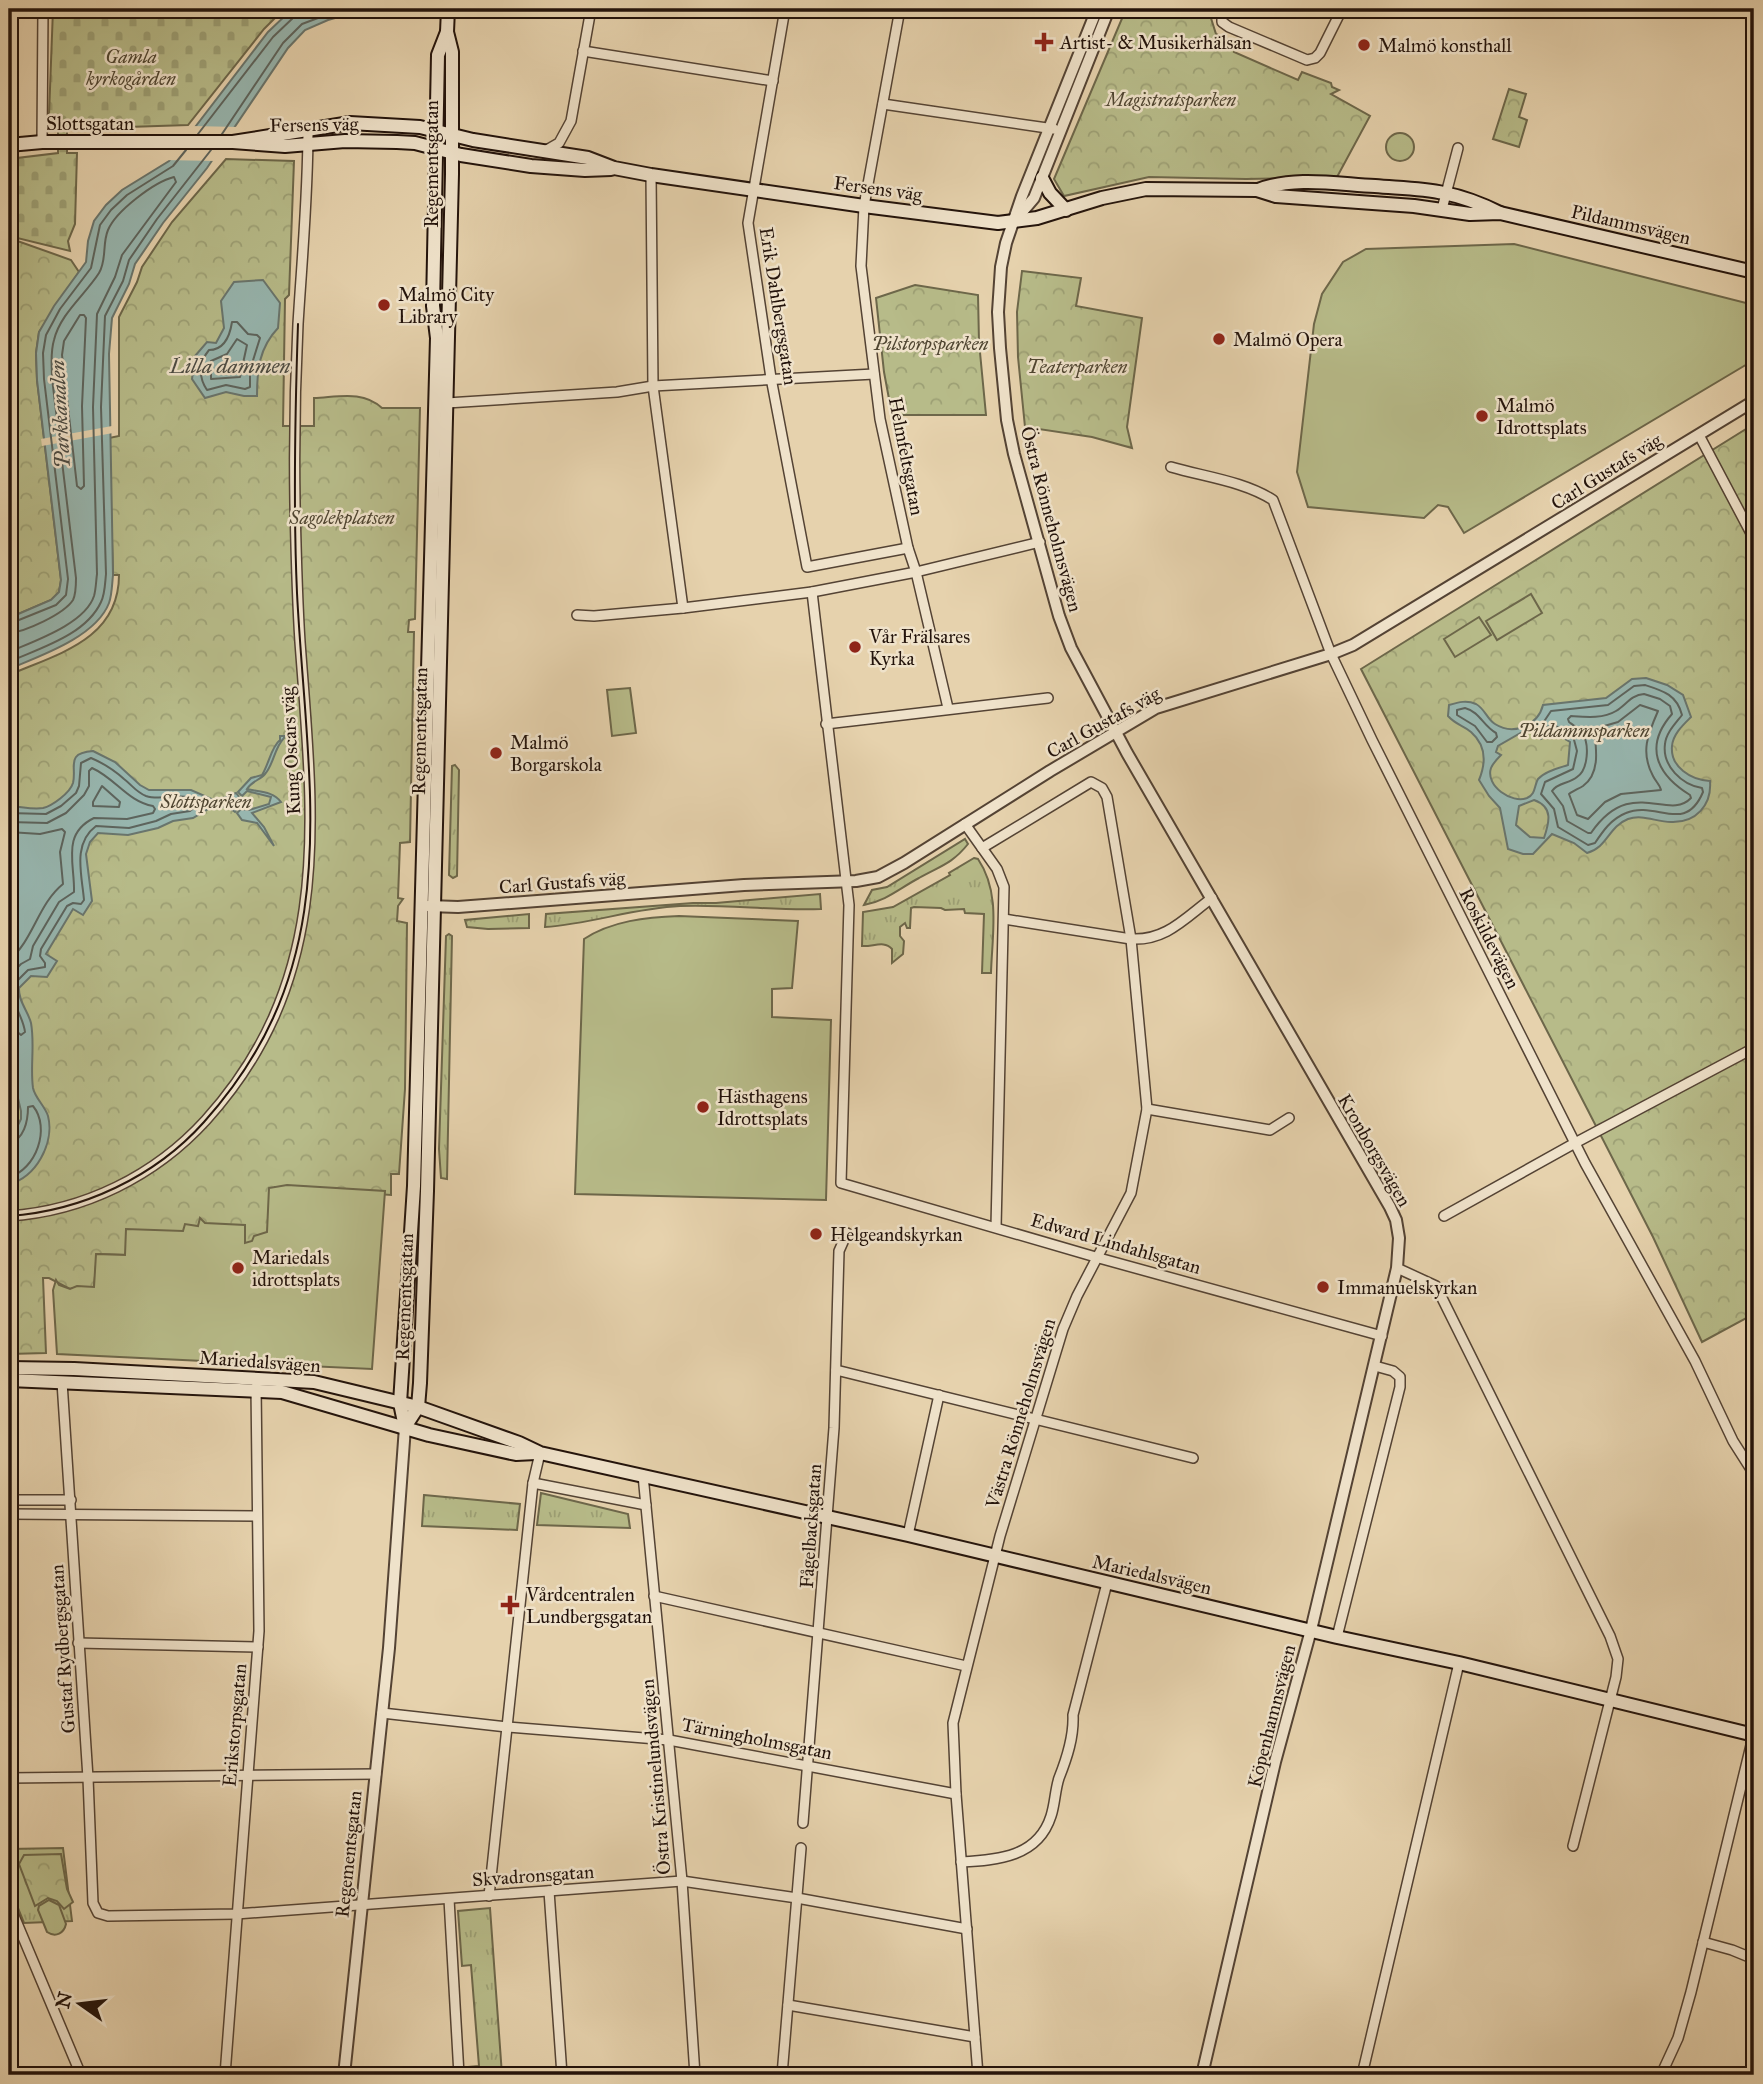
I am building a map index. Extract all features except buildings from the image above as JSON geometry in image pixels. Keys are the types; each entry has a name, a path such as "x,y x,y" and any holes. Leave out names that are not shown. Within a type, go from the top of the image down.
{"main road":[{"name":"Regementsgatan","path":"405,1427 400,1403 428,906 447,403 452,152 452,52 447,32 448,9"},
{"name":"Regementsgatan","path":"405,1427 418,1408 424,1281 437,338 433,306 436,132 438,55 447,32"},
{"name":"Fersens väg","path":"233,142 350,123 405,126 452,135"},
{"path":"452,135 548,152"},
{"name":"Fersens väg","path":"233,142 308,145 345,141 397,142 531,166 585,170 614,168"},
{"name":"Slottsgatan","path":"9,145 42,142 233,142"},
{"name":"Fersens väg","path":"548,152 588,158 614,168 651,175 864,206 1013,223"},
{"path":"1042,178 1050,193 1066,209"},
{"name":"Pildammsvägen","path":"1257,190 1275,184 1311,182 1444,192 1480,203 1500,213 1754,272"},
{"name":"Pildammsvägen","path":"1013,223 1102,198 1146,189 1257,190 1276,196 1442,209 1470,214 1500,213"},
{"name":"Mariedalsvägen","path":"9,1368 74,1369 256,1384 429,1435 516,1454 540,1453"},
{"name":"Mariedalsvägen","path":"9,1380 256,1384 314,1382 418,1408 519,1443 540,1453 908,1535 1337,1637 1459,1663 1754,1735"}],"street":[{"path":"42,142 43,9"},
{"path":"548,152 559,144 571,121 591,9"},
{"name":"Erik Dahlbergsgatan","path":"786,9 748,223 771,378 807,567 908,548"},
{"name":"Helmfeltsgatan","path":"900,9 864,206 861,266 880,419 908,548 948,708"},
{"name":"Östra Rönneholmsvägen","path":"1013,223 1034,198 1042,178 1054,129 1097,9"},
{"name":"Östra Rönneholmsvägen","path":"1109,9 1013,223 1001,267 998,313 1007,420 1059,615 1071,648 1116,730"},
{"path":"1222,9 1223,22 1229,27 1301,59 1311,60 1320,53 1342,9"},
{"path":"583,51 773,81"},
{"path":"883,104 1054,129"},
{"name":"Kung Oscars väg","path":"9,1216 39,1213 97,1196 151,1168 180,1145 210,1116 248,1064 275,1018 290,977 305,910 310,830 309,751 297,592 294,423 308,130"},
{"path":"1442,209 1444,192 1458,148"},
{"path":"651,175 653,386 682,608"},
{"path":"447,403 617,392 653,386 874,374"},
{"name":"Carl Gustafs väg","path":"428,906 458,907 878,877 1156,708 1353,645 1754,401"},
{"path":"1699,435 1754,538"},
{"name":"Roskildevägen","path":"1171,467 1244,485 1273,500 1331,654 1456,910 1575,1143 1696,1361 1733,1441 1754,1474"},
{"path":"577,615 594,616 682,608 812,592 916,572 1040,542"},
{"path":"812,592 846,881"},
{"path":"826,724 1048,698"},
{"name":"Kronborgsvägen","path":"1116,730 1391,1207 1399,1238 1397,1268"},
{"name":"Västra Rönneholmsvägen","path":"978,2075 953,1723 995,1556 1070,1311 1131,1192 1147,1109 1131,939 1107,797 1102,788 1091,782 982,848"},
{"path":"965,824 997,869 1004,887 996,1227"},
{"name":"Edward Lindahlsgatan","path":"846,881 849,919 841,1183 1382,1336"},
{"path":"1004,919 1146,940 1165,934 1212,898"},
{"path":"1444,1216 1754,1048"},
{"path":"1147,1109 1270,1130 1289,1118"},
{"name":"Fågelbacksgatan","path":"803,1823 828,1518 839,1251 847,1233"},
{"path":"1397,1268 1436,1286 1610,1636 1618,1659 1573,1846"},
{"name":"Köpenhamnsvägen","path":"1202,2075 1275,1762 1311,1630 1397,1268"},
{"path":"1337,1637 1400,1387 1400,1377 1393,1371 1375,1366"},
{"path":"836,1370 1192,1458"},
{"name":"Gustaf Rydbergsgatan","path":"62,1382 88,1778 93,1903 98,1913"},
{"name":"Erikstorpsgatan","path":"225,2075 258,1647 256,1384"},
{"path":"908,1535 939,1395"},
{"name":"Regementsgatan","path":"344,2075 382,1713 405,1427"},
{"path":"489,1896 533,1483 540,1453"},
{"name":"Östra Kristinelundsvägen","path":"643,1475 682,1881 695,2075"},
{"path":"533,1483 646,1506"},
{"path":"9,1500 71,1500"},
{"path":"9,1514 257,1516"},
{"path":"961,1862 1005,1858 1020,1853 1040,1837 1046,1827 1065,1767 1074,1727 1073,1715 1107,1583"},
{"path":"654,1596 966,1666"},
{"path":"78,1643 258,1647"},
{"path":"1362,2075 1459,1663"},
{"name":"Tärningholmsgatan","path":"382,1713 507,1727 669,1740 956,1794"},
{"path":"1661,2075 1678,2038 1754,1735"},
{"path":"9,1778 376,1774"},
{"path":"782,2075 801,1848"},
{"name":"Skvadronsgatan","path":"98,1913 108,1916 236,1914 682,1881 797,1898 967,1929"},
{"path":"549,1892 562,2075"},
{"path":"449,1899 459,2075"},
{"path":"9,1903 81,2075"},
{"path":"1703,1942 1754,1959"},
{"path":"788,2004 975,2037"}],"green space":[{"name":"Gamla kyrkogården","path":"53,9 284,9 264,29 188,125 67,129 67,153 77,153 75,224 68,241 70,251 9,236 9,159 58,153 58,124 49,115"},
{"name":"Magistratsparken","path":"1126,9 1196,9 1210,15 1216,34 1237,44 1234,52 1298,80 1302,72 1331,83 1332,87 1339,90 1331,94 1370,116 1337,177 1149,177 1064,196 1054,179"},
{"path":"1509,89 1526,94 1519,117 1527,120 1519,147 1493,139"},
{"path":"1400,133 1410,137 1414,147 1410,157 1400,161 1390,157 1386,147 1390,137"},
{"name":"Slottsparken","path":"226,159 294,161 289,295 285,299 283,426 314,426 314,398 358,397 375,402 382,408 420,408 415,619 409,620 408,632 414,632 410,842 400,843 398,898 403,899 398,906 397,921 407,923 405,1089 399,1174 391,1174 391,1195 275,1187 267,1259 97,1254 94,1287 70,1289 49,1278 43,1278 46,1353 9,1354 9,675 82,642 97,630 109,615 116,597 119,575 113,575 109,438 119,436 119,317 142,267 172,222"},
{"path":"9,238 71,260 79,272 39,332 36,353 61,580 59,592 51,600 9,618"},
{"name":"Malmö Idrottsplats","path":"1514,244 1754,305 1754,360 1464,533 1448,507 1438,505 1424,518 1308,507 1297,472 1314,324 1322,294 1343,262 1366,249"},
{"name":"Teaterparken","path":"1022,271 1081,278 1076,306 1142,318 1127,427 1132,448 1092,437 1025,427 1018,357 1017,312"},
{"name":"Pilstorpsparken","path":"915,285 978,295 979,342 986,415 892,415 884,372 876,298"},
{"name":"Pildammsparken","path":"1754,424 1754,1314 1702,1342 1653,1237 1361,669"},
{"path":"1531,594 1542,613 1497,640 1486,621"},
{"path":"1479,617 1491,635 1455,657 1444,639"},
{"path":"630,688 636,733 612,736 607,690"},
{"path":"455,765 459,770 457,876 453,878 449,875 452,766"},
{"path":"965,839 968,844 951,860 886,897 864,905 872,890 887,887"},
{"path":"974,858 978,859 990,886 994,915 991,973 982,973 984,914 965,913 964,909 911,908 910,928 907,928 905,923 900,927 900,936 904,941 903,954 892,963 892,949 889,946 862,946 863,912 893,907 950,875 949,873"},
{"path":"820,894 821,909 680,906 545,927 546,914"},
{"path":"529,914 529,928 467,927 465,920"},
{"name":"Hästhagens Idrottsplats","path":"679,916 798,921 792,988 772,989 772,1017 831,1020 826,1200 575,1194 584,939 606,928 630,921"},
{"path":"446,936 452,936 447,1179 441,1178 439,1149"},
{"name":"Mariedals idrottsplats","path":"287,1185 385,1191 372,1369 57,1354 53,1290 56,1280 59,1285 70,1289 77,1286 94,1287 96,1254 125,1255 126,1229 183,1231 185,1224 198,1226 200,1218 205,1223 245,1225 245,1243 252,1241 254,1236 267,1232 269,1188"},
{"path":"541,1493 628,1514 630,1528 537,1525"},
{"path":"424,1495 520,1504 517,1530 422,1526"},
{"path":"63,1848 72,1921 24,1923 9,1886 9,1849"},
{"path":"61,1854 67,1889 73,1902 64,1909 57,1901 48,1898 35,1906 19,1864 24,1855"},
{"path":"49,1900 59,1905 66,1924 61,1932 56,1934 47,1932 38,1910 39,1906"},
{"path":"490,1908 502,2075 470,2075 469,2067 479,2066 471,1965 462,1966 458,1911"}],"water":[{"name":"Parkkanalen","path":"296,9 367,9 305,30 288,48 207,168 163,223 135,264 129,284 112,318 109,354 113,575 110,600 102,615 80,635 9,669 9,618 51,600 59,592 61,580 37,380 36,353 39,332 86,262 94,221 106,205 122,190 169,161 268,32 289,12"},
{"name":"Lilla dammen","path":"263,280 280,303 278,328 267,343 260,360 257,396 226,392 205,398 192,379 195,356 207,342 216,343 224,328 221,301 234,282"},
{"path":"1646,678 1667,685 1683,695 1691,717 1674,738 1672,753 1683,771 1710,781 1708,798 1701,811 1680,822 1639,817 1628,819 1616,827 1599,846 1587,853 1574,843 1552,834 1533,854 1508,849 1500,808 1479,780 1484,761 1480,743 1471,732 1448,716 1449,705 1473,703 1495,724 1517,729 1531,723 1543,705 1606,698 1632,679","holes":["1524,731 1535,732 1541,739 1553,732 1570,742 1568,765 1541,776 1532,794 1521,799 1501,792 1490,775 1492,766 1501,755 1496,752 1498,746","1534,800 1547,811 1544,838 1530,837 1516,825 1519,806"]},
{"path":"280,736 284,738 268,770 247,789 270,794 281,802 252,813 264,827 274,846 257,823 242,820 237,813 241,809 249,810 269,804 271,797 247,791 242,796 238,792 251,778 262,775"},
{"path":"93,751 115,762 149,790 191,790 216,801 236,793 240,798 236,803 239,807 235,812 228,807 210,808 193,818 173,821 158,828 128,835 98,833 90,842 86,854 92,901 83,915 73,909 46,954 57,961 47,977 31,976 19,988 31,1023 33,1088 47,1112 49,1137 35,1167 18,1181 9,1184 9,1143 21,1119 21,1111 13,1077 17,1049 9,1033 9,806 39,808 56,802 73,783 75,758 84,752"}],"pier":[{"path":"191,126 240,127 216,161 162,160"},
{"path":"112,426 113,433 42,446 41,439"}],"tram line":[{"path":"9,1216 36,1213 90,1199 140,1175 185,1142 204,1122 250,1061 281,999 300,936 309,871 310,804 295,526 298,324"}],"place":[{"name":"Artist- & Musikerhälsan","path":"1044,42"},
{"name":"Malmö konsthall","path":"1364,45"},
{"name":"Malmö City Library","path":"384,305"},
{"name":"Malmö Opera","path":"1219,339"},
{"name":"Malmö Idrottsplats","path":"1482,416"},
{"name":"Vår Frälsares Kyrka","path":"855,647"},
{"name":"Malmö Borgarskola","path":"496,753"},
{"name":"Hästhagens Idrottsplats","path":"703,1107"},
{"name":"Helgeandskyrkan","path":"816,1234"},
{"name":"Mariedals idrottsplats","path":"238,1268"},
{"name":"Immanuelskyrkan","path":"1323,1287"},
{"name":"Vårdcentralen Lundbergsgatan","path":"510,1605"}],"park label":[{"name":"Sagolekplatsen","path":"342,517"}]}
